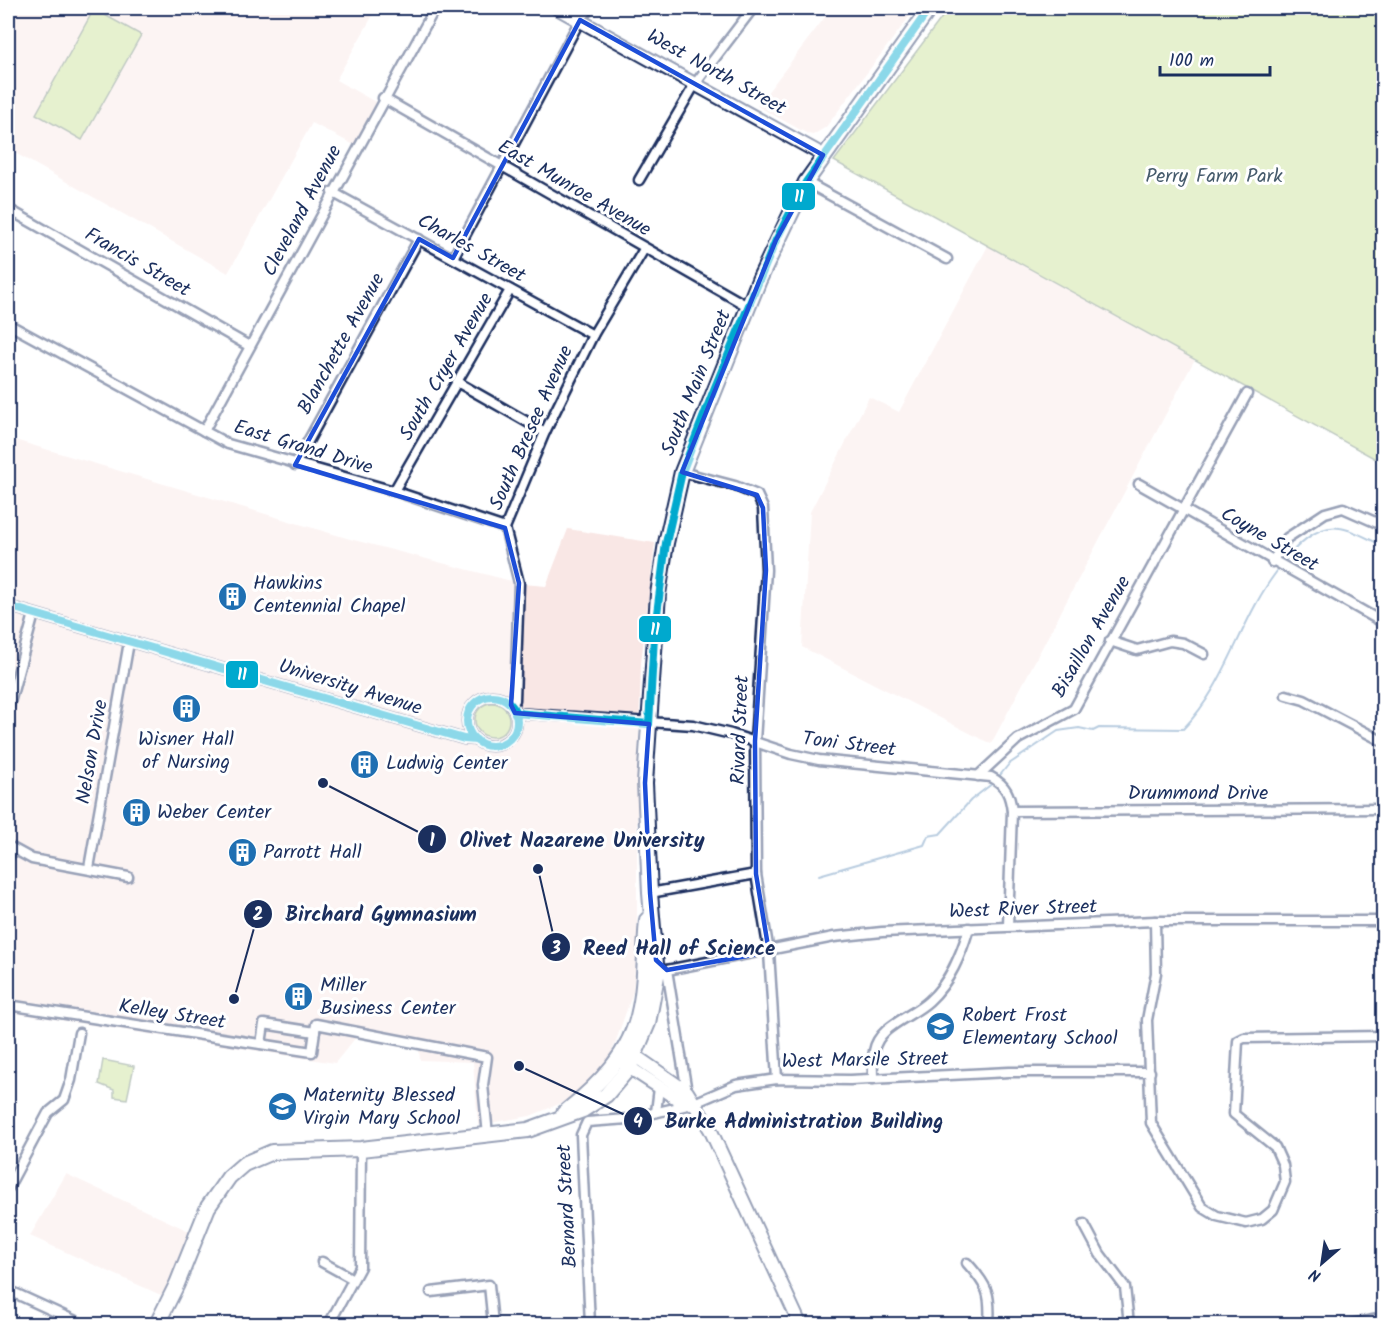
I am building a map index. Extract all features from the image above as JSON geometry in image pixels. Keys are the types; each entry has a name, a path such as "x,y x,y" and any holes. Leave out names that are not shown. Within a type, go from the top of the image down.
{"main road":[{"name":"West North Street","path":"558,8 823,155"},
{"name":"South Main Street","path":"626,1058 648,1023 662,973 656,960 650,893 645,783 658,594 666,543 682,472 776,240 806,182 823,155 930,8"},
{"name":"South Main Street","path":"626,1058 640,1010 650,893"},
{"path":"626,1058 659,1088 679,1100 690,1098"},
{"path":"626,1058 690,1098 710,1129 800,1324"},
{"path":"159,1324 208,1207 232,1173 244,1164 272,1152 361,1149 528,1130 583,1110 606,1095 626,1058"}],"street":[{"name":"Cleveland Avenue","path":"204,431 383,98 435,8"},
{"path":"453,258 580,20 590,8"},
{"path":"639,180 695,84 753,8"},
{"name":"East Munroe Avenue","path":"383,98 749,307"},
{"path":"806,182 947,259"},
{"name":"Charles Street","path":"332,192 593,335"},
{"name":"Francis Street","path":"8,208 249,346"},
{"name":"Blanchette Avenue","path":"295,465 419,239"},
{"name":"South Bresee Avenue","path":"513,709 519,583 505,528 545,432 593,335 644,249"},
{"name":"South Cryer Avenue","path":"394,491 510,290"},
{"name":"East Grand Drive","path":"8,324 228,444 295,465 394,491 505,528"},
{"path":"457,382 545,432"},
{"name":"Bisaillon Avenue","path":"978,776 1018,740 1074,709 1182,508 1247,394"},
{"name":"Rivard Street","path":"682,472 735,486 757,495 763,508 766,570 755,741 756,874 769,952 777,1079"},
{"name":"Coyne Street","path":"1139,484 1383,624"},
{"path":"1272,562 1287,538 1325,513 1343,508 1383,526"},
{"name":"University Avenue","path":"8,606 491,746 506,741 515,728 513,709"},
{"path":"8,710 34,614"},
{"path":"1110,641 1137,650 1170,641 1183,643 1204,654"},
{"name":"Nelson Drive","path":"89,868 129,642"},
{"path":"1286,695 1304,700 1383,742"},
{"path":"476,740 467,726 467,718 474,703 481,698 497,696 513,709 649,724"},
{"name":"Toni Street","path":"649,724 693,725 819,760 978,776"},
{"path":"978,776 987,776 1000,782 1010,794 1012,811 1008,926"},
{"name":"Drummond Drive","path":"1012,811 1383,809"},
{"path":"8,858 10,847 32,859 128,877"},
{"path":"650,893 756,874"},
{"path":"1155,921 1156,973 1147,1020 1151,1123 1202,1207 1217,1216 1246,1223 1262,1219 1273,1210 1285,1182 1283,1165 1275,1147 1236,1118 1238,1041 1244,1038 1383,1036"},
{"name":"West River Street","path":"662,973 844,936 1008,926 1155,921 1383,921"},
{"path":"873,1079 874,1048 886,1031 928,1002 943,984 957,962 969,928"},
{"name":"South Main Street","path":"662,973 690,1098"},
{"name":"Kelley Street","path":"8,1005 312,1052 315,1032"},
{"path":"261,1044 264,1024 315,1032 316,1024 487,1057 483,1085 488,1135"},
{"path":"8,1188 48,1113 64,1100 71,1080 79,1033"},
{"name":"West Marsile Street","path":"690,1098 736,1085 777,1079 873,1079 1009,1072 1150,1072"},
{"path":"656,1112 659,1088"},
{"name":"Bernard Street","path":"590,1324 581,1135 583,1127 593,1120 628,1119 656,1112 690,1098"},
{"path":"329,1324 360,1267 361,1149"},
{"path":"1084,1224 1100,1254 1125,1287 1129,1324"},
{"path":"322,1262 353,1279"},
{"path":"967,1263 984,1284 990,1298 989,1324"},
{"path":"431,1292 489,1286 493,1324"},
{"path":"8,1290 82,1324"},
{"path":"1351,1324 1383,1318"}],"highlighted area":[{"path":"580,20 823,155 776,240 682,472 757,495 763,508 766,570 755,741 756,874 769,952 667,970 656,960 650,893 645,783 649,724 515,713 511,705 519,583 505,528 295,465 419,239 453,258"}],"shaded area":[{"path":"8,8 377,8 336,80 377,103 354,145 312,123 228,273 8,149"},
{"path":"832,8 916,8 826,127 813,135 757,106"},
{"path":"990,242 1196,357 991,744 802,647 810,512 869,397 899,412"},
{"path":"8,438 350,539 523,584 546,586 568,529 655,543 641,663 637,806 637,948 633,992 610,1058 580,1091 564,1102 530,1116 478,1125 473,1062 420,1060 419,1050 357,1036 335,1063 8,1012"},
{"path":"66,1174 189,1231 163,1296 30,1236"}],"green space":[{"name":"Perry Farm Park","path":"949,8 1383,8 1383,463 834,161"},
{"path":"94,9 141,35 82,140 36,114"},
{"path":"492,703 504,708 509,720 504,732 492,737 480,732 475,720 480,708"},
{"path":"103,1060 134,1066 127,1099 114,1097 114,1090 99,1084"}],"waterway":[{"path":"1283,564 1307,538 1331,528 1351,531 1384,546"},
{"path":"997,779 1009,764 1058,731 1079,728 1093,731 1099,728 1183,729 1211,692 1253,610 1277,571"},
{"path":"819,875 924,845 928,836 940,834 971,800 993,783"}],"transit line":[{"name":"11","path":"515,713 649,724 654,637 666,543 682,472 715,387 776,240 806,182 930,8"},
{"name":"11","path":"8,606 464,739 476,740"},
{"name":"11","path":"492,696 506,700 513,707 517,721 513,735 506,742 492,746 478,742 471,735 467,721 471,707 478,700 492,696"}],"place":[{"name":"Hawkins Centennial Chapel","path":"232,596"},
{"name":"Wisner Hall of Nursing","path":"186,709"},
{"name":"Ludwig Center","path":"365,764"},
{"name":"Olivet Nazarene University","path":"323,783"},
{"name":"Weber Center","path":"136,813"},
{"name":"Parrott Hall","path":"242,853"},
{"name":"Reed Hall of Science","path":"538,869"},
{"name":"Miller Business Center","path":"299,997"},
{"name":"Birchard Gymnasium","path":"234,999"},
{"name":"Robert Frost Elementary School","path":"941,1027"},
{"name":"Burke Administration Building","path":"519,1066"},
{"name":"Maternity Blessed Virgin Mary School","path":"282,1107"}]}
